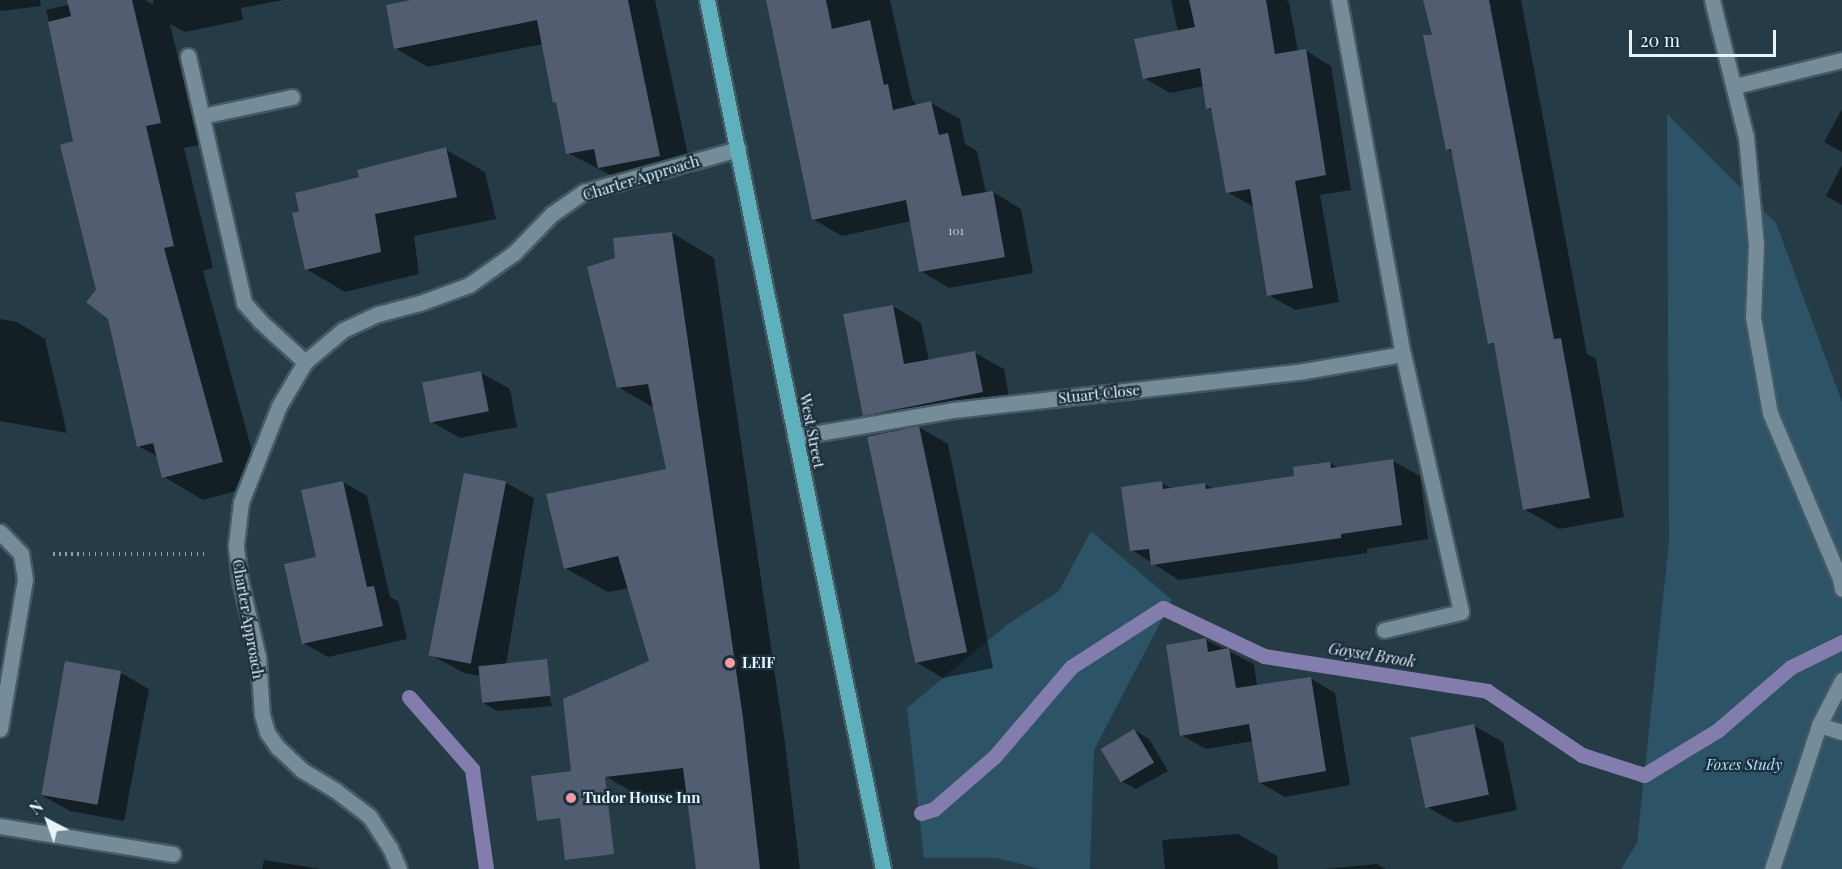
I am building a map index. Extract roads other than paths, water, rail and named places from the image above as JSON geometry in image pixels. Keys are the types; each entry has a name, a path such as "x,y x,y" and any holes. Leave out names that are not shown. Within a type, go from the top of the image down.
{"main road":[{"name":"West Street","path":"707,0 883,869"}],"street":[{"path":"1339,0 1403,354 1461,612 1384,630"},
{"path":"1712,0 1746,137 1756,245 1753,317 1770,413 1840,579 1842,589"},
{"path":"188,56 244,303 260,321 305,362"},
{"path":"1735,86 1842,60"},
{"path":"202,116 292,97"},
{"name":"Charter Approach","path":"399,869 390,848 369,816 335,789 302,770 278,748 267,732 262,715 258,657 240,580 236,545 241,502 290,384 305,362 343,330 378,314 420,303 469,285 514,253 552,214 584,192 738,149"},
{"name":"Stuart Close","path":"795,437 954,410 1304,371 1403,354"},
{"path":"0,532 21,554 26,579 0,729"},
{"path":"1772,869 1819,725 1842,680"},
{"path":"1819,725 1842,732"},
{"path":"0,826 173,854"}],"waterway":[{"name":"Goysel Brook","path":"921,813 934,809 995,756 1071,667 1163,608 1264,656 1487,691 1582,755 1644,775 1718,730 1791,667 1842,642"},
{"path":"409,697 472,769 486,869"}],"place":[{"name":"LEIF","path":"730,663"},
{"name":"Tudor House Inn","path":"571,798"}],"park label":[{"name":"Foxes Study","path":"1744,765"}]}
